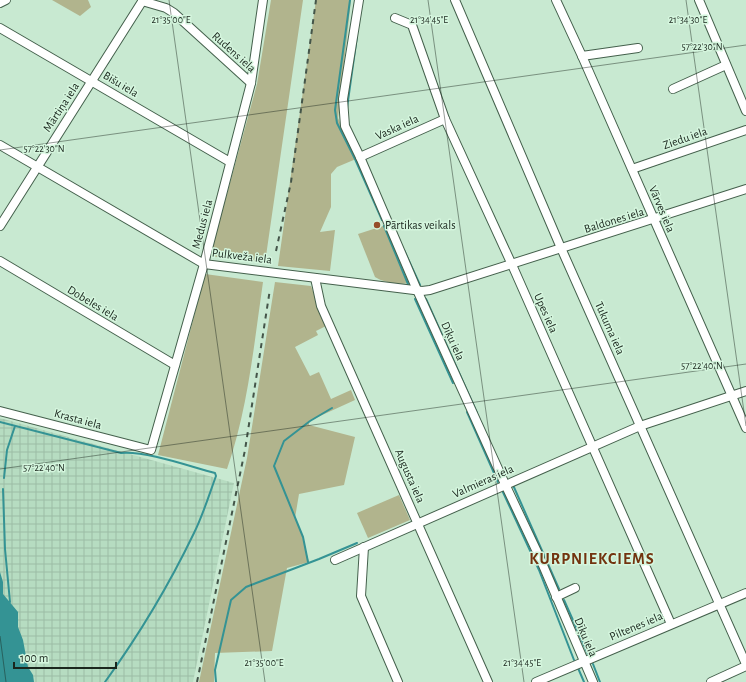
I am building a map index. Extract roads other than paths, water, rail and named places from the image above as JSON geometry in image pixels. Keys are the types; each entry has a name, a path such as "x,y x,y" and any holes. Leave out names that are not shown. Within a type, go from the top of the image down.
{"street":[{"path":"0,3 6,0"},
{"name":"Medus iela","path":"150,450 204,264 251,83 263,0"},
{"name":"Dīķu iela","path":"359,0 343,99 345,126 504,484 539,556 593,682"},
{"name":"Tukuma iela","path":"455,0 561,248 746,665"},
{"name":"Vārves iela","path":"556,0 746,428"},
{"path":"699,0 746,112"},
{"name":"Rudens iela","path":"142,1 166,8 174,13 251,83"},
{"name":"Mārtiņa iela","path":"0,226 142,1"},
{"name":"Upes iela","path":"395,18 412,25 445,119 672,624"},
{"name":"Bišu iela","path":"0,28 230,162"},
{"path":"582,56 638,48"},
{"path":"673,89 726,65"},
{"name":"Vaska iela","path":"360,157 445,119"},
{"name":"Ziedu iela","path":"632,169 746,130"},
{"name":"Pulkveža iela","path":"0,145 204,264 417,290 430,290 511,264"},
{"name":"Baldones iela","path":"511,264 653,220 746,189"},
{"name":"Dobeles iela","path":"0,262 175,365"},
{"name":"Augusta iela","path":"315,278 322,306 488,682"},
{"name":"Valmieras iela","path":"335,560 504,484 640,426 746,391"},
{"name":"Krasta iela","path":"0,411 150,450"},
{"path":"364,547 362,596 398,682"},
{"path":"556,597 576,588"},
{"name":"Piltenes iela","path":"536,682 746,593"},
{"path":"711,682 746,665"}],"water":[{"path":"0,572 3,582 3,594 18,612 18,627 23,640 28,667 33,675 34,682 0,682"}],"waterway":[{"path":"350,0 335,110 337,123 382,220"},
{"path":"347,108 357,36"},
{"path":"107,64 111,58"},
{"path":"384,226 408,284"},
{"path":"404,250 420,285"},
{"path":"415,299 453,383"},
{"path":"426,299 477,413"},
{"path":"308,562 303,537 274,466 284,441 310,421 332,408"},
{"path":"467,412 498,482"},
{"path":"0,422 121,453 143,454 215,473 216,476 200,519 174,572 142,628 105,682"},
{"path":"4,478 7,450 15,426"},
{"path":"513,485 559,589"},
{"path":"3,489 5,549 10,602"},
{"path":"502,490 539,570 574,660"},
{"path":"216,682 215,670 231,600 246,587 357,543"},
{"path":"564,600 588,654"},
{"path":"593,664 600,682"},
{"path":"578,668 584,682"}],"railway":[{"path":"276,251 291,182 316,0"},
{"path":"197,682 245,450 270,289"}],"place":[{"name":"Pārtikas veikals","path":"377,225"}],"district":[{"name":"KURPNIEKCIEMS","path":"592,559"}]}
